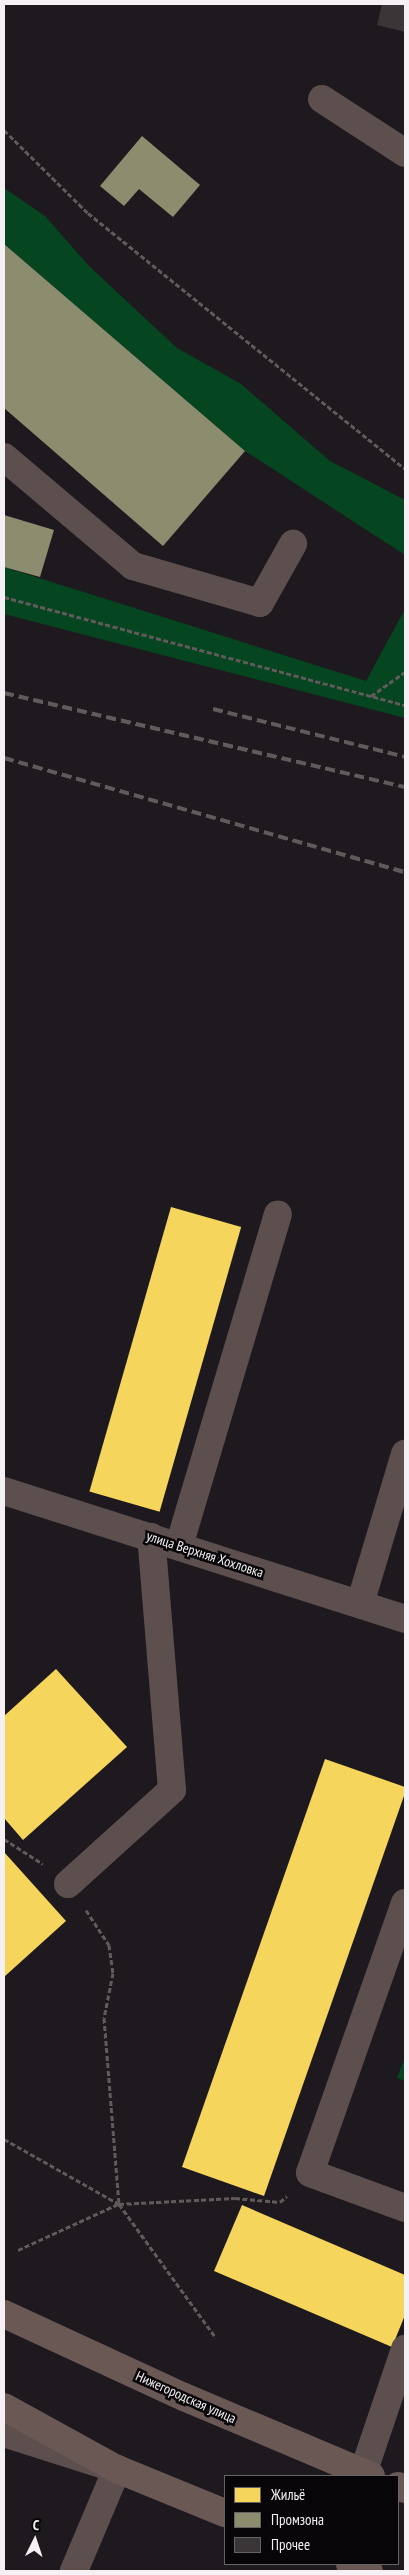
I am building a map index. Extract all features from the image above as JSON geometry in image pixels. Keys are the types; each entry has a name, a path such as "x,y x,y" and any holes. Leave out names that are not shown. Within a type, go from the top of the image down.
{"main road":[{"name":"Нижегородская улица","path":"4,2314 367,2475"},
{"path":"4,2406 116,2469 224,2513"},
{"path":"353,2565 369,2571"}],"street":[{"path":"322,99 405,153"},
{"path":"4,457 142,568 260,603 293,544"},
{"path":"179,1546 278,1214"},
{"path":"360,1604 405,1454"},
{"name":"улица Верхняя Хохловка","path":"4,1491 405,1619"},
{"path":"68,1884 172,1790 151,1537"},
{"path":"405,1903 310,2173 405,2208"},
{"path":"367,2475 405,2349"},
{"path":"4,2433 116,2469 74,2571"}],"path":[{"path":"4,130 88,213 405,469"},
{"path":"4,597 405,705"},
{"path":"371,696 405,672"},
{"path":"4,1839 68,1884 109,1945 113,1973 104,2018 119,2204"},
{"path":"4,2139 119,2204 216,2338"},
{"path":"18,2250 119,2204 235,2198 280,2202 310,2173"}],"green space":[{"path":"4,188 45,216 89,266 177,348 241,384 330,461 405,500 405,555 245,451 4,244"},
{"path":"4,567 366,681 405,609 405,718 4,614"},
{"path":"405,2057 405,2081 397,2078"}],"building: Жильё":[{"path":"171,1207 241,1227 160,1512 89,1492"},
{"path":"56,1669 127,1747 23,1840 4,1818 4,1716"},
{"path":"325,1759 405,1787 405,1793 264,2196 182,2167"},
{"path":"4,1852 66,1921 4,1977"},
{"path":"242,2205 405,2275 405,2315 392,2347 214,2271"}],"building: Промзона":[{"path":"142,136 200,185 173,217 139,189 124,206 100,186"},
{"path":"4,244 245,451 163,546 4,408"},
{"path":"4,515 54,530 40,577 4,567"}],"building: Прочее":[{"path":"382,4 405,4 405,32 377,25"}],"railway":[{"path":"4,693 405,787"},
{"path":"213,709 405,757"},
{"path":"4,758 405,872"}]}
